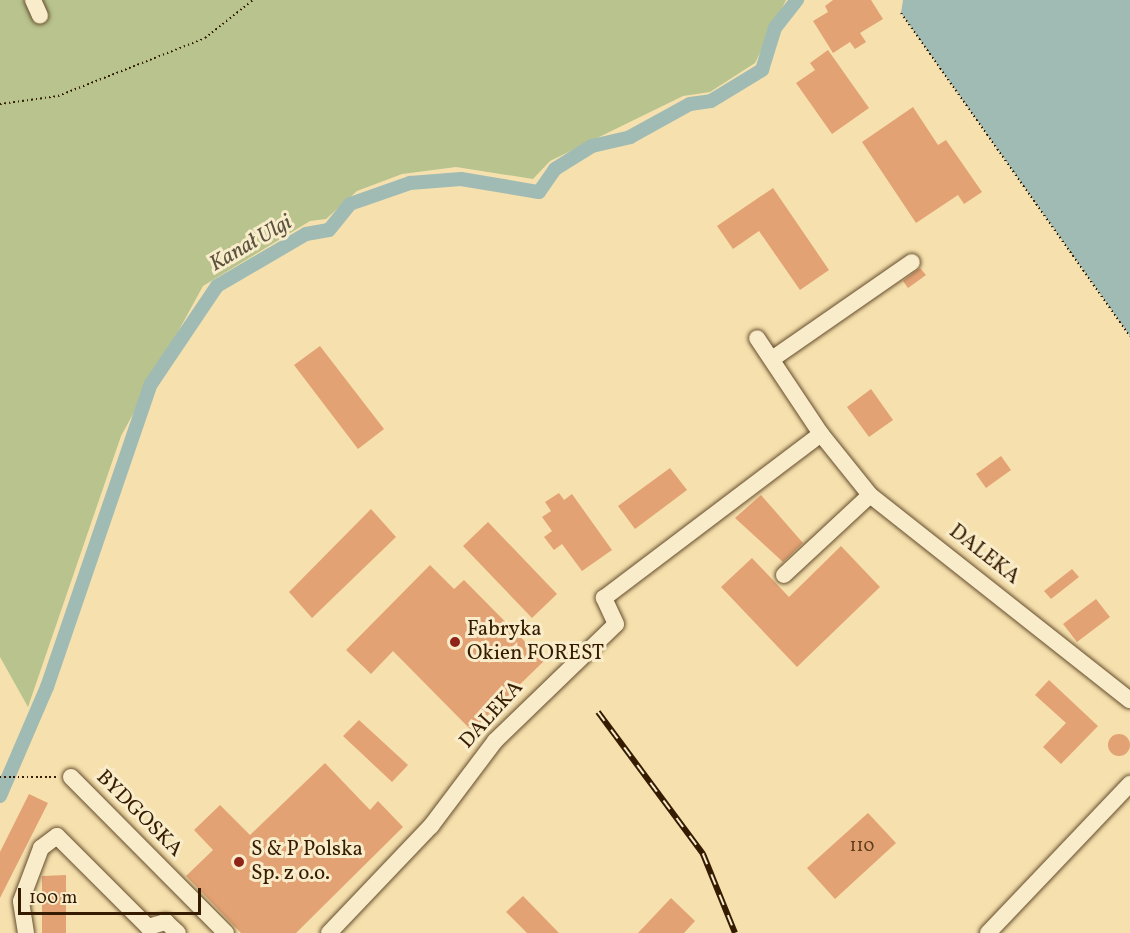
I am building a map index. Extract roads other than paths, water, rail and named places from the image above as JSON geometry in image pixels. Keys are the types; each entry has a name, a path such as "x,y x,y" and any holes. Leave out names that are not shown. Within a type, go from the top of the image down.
{"street":[{"path":"33,0 40,16"},
{"path":"772,359 912,262"},
{"name":"DALEKA","path":"757,338 821,434 870,495 1130,700"},
{"name":"DALEKA","path":"329,933 431,826 495,741 616,624 604,598 821,434"},
{"path":"784,575 870,495"},
{"name":"BYDGOSKA","path":"71,777 226,933"},
{"path":"988,933 1130,784"},
{"path":"26,933 21,901 41,848 57,836 148,927 166,922 178,933"}],"water":[{"path":"903,0 1130,0 1130,336 901,13"}],"waterway":[{"name":"Kanał Ulgi","path":"0,796 47,687 151,384 217,286 306,234 329,230 350,204 410,183 461,179 539,192 555,169 592,146 630,137 690,104 711,101 762,70 775,28 797,0"}],"railway":[{"path":"598,712 703,854 735,933"}],"place":[{"name":"Fabryka Okien FOREST","path":"455,642"},
{"name":"S & P Polska Sp. z o.o.","path":"239,862"}]}
